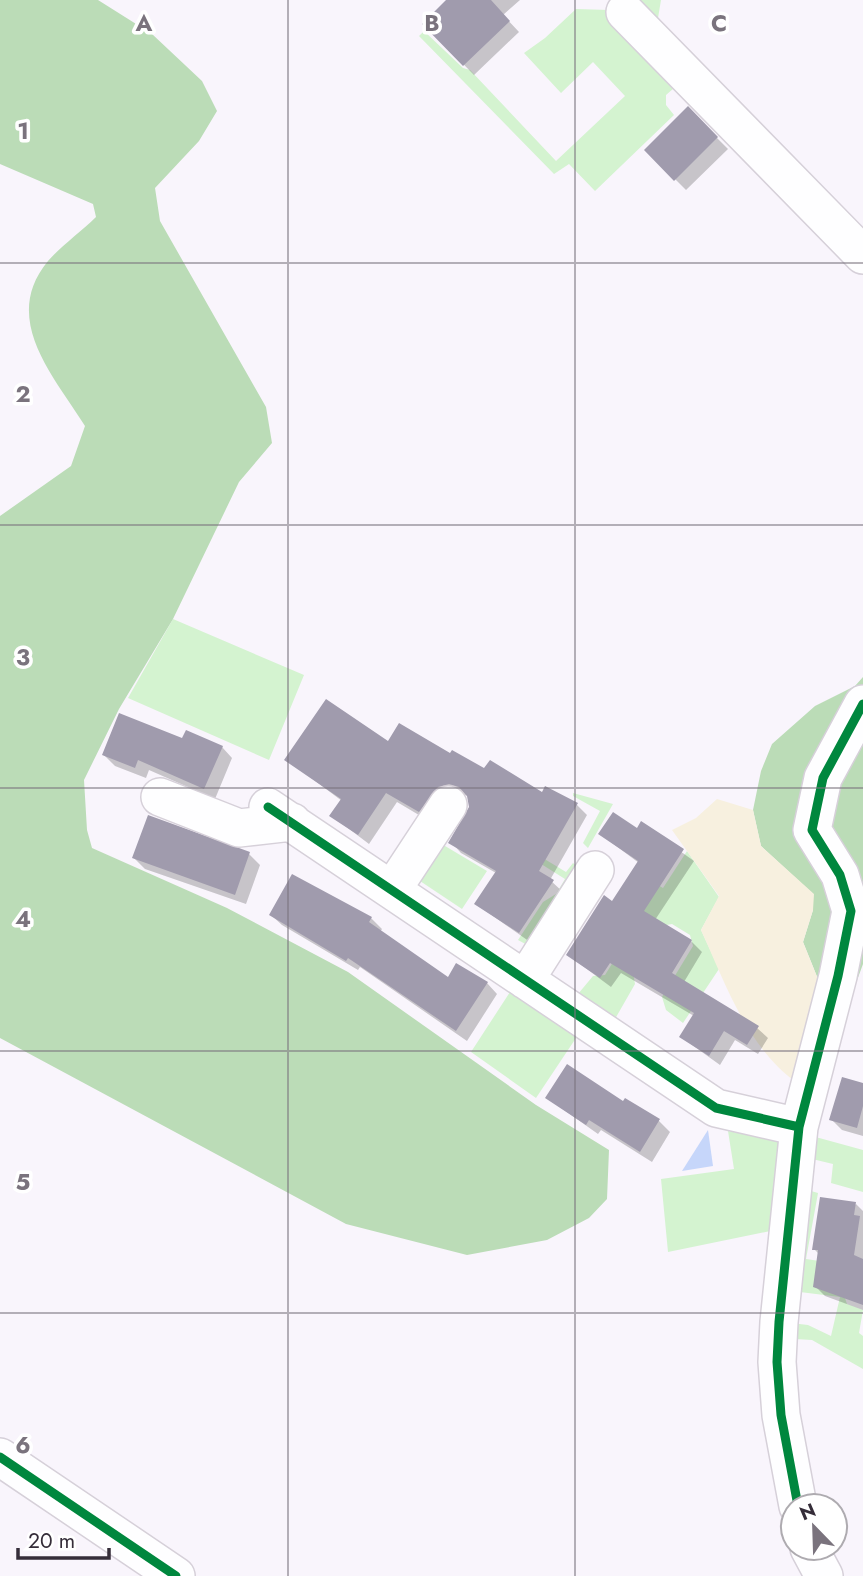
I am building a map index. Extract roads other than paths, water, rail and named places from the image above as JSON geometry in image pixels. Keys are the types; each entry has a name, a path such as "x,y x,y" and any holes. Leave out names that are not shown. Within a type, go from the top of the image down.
{"street":[{"path":"625,12 863,255"},
{"path":"795,1492 781,1415 777,1362 799,1127 838,976 851,911 840,875 812,831 823,778 863,704"},
{"path":"160,797 239,828 280,815 716,1108 799,1127"},
{"path":"392,890 448,805"},
{"path":"526,980 595,870"},
{"path":"0,1457 176,1576"}],"water":[{"path":"708,1130 713,1166 682,1171"}]}
